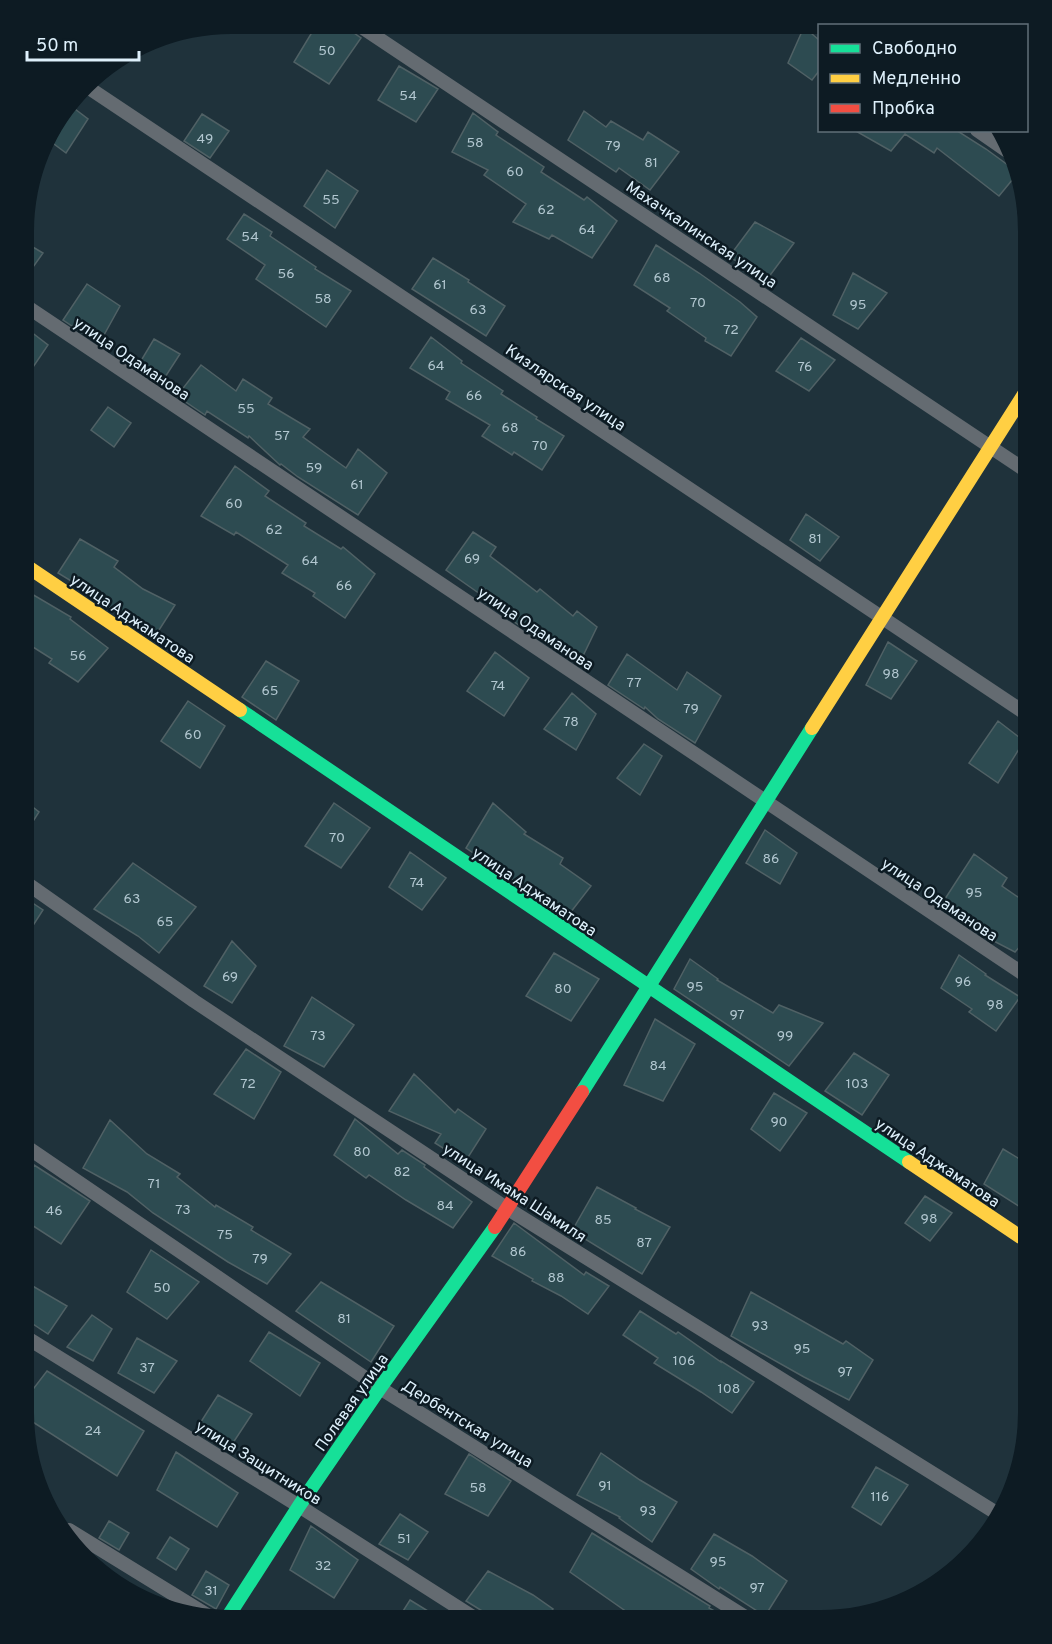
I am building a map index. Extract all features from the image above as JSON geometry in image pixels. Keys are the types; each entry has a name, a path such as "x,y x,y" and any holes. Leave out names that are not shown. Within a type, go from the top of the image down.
{"street":[{"name":"Махачкалинская улица","path":"372,34 1018,465"},
{"name":"Кизлярская улица","path":"93,91 1018,708"},
{"path":"980,132 996,144"},
{"name":"улица Одаманова","path":"34,311 1017,970"},
{"name":"Полевая улица","path":"232,1610 299,1506 380,1388 508,1209 1018,404"},
{"name":"улица Аджаматова","path":"34,571 1017,1235"},
{"name":"улица Имама Шамиля","path":"34,888 194,1001 508,1209 991,1510"},
{"name":"Дербентская улица","path":"34,1152 380,1388 734,1610"},
{"name":"улица Защитников","path":"34,1342 462,1610"},
{"path":"76,1535 191,1605"}],"building":[{"path":"311,34 355,34 361,38 329,84 294,62"},
{"path":"801,34 812,34 818,39 818,72 812,80 788,63"},
{"path":"399,66 438,89 416,122 378,100"},
{"path":"76,110 88,119 66,153 55,145"},
{"path":"584,111 606,127 611,121 643,140 648,132 679,152 650,190 619,168 616,172 568,140"},
{"path":"473,113 498,132 496,135 544,167 541,172 584,200 587,197 617,221 592,258 552,235 549,239 513,222 526,204 484,175 488,170 452,152"},
{"path":"202,114 229,131 210,158 184,141"},
{"path":"858,132 959,132 1005,163 1011,182 999,196 937,148 934,153 905,134 891,151"},
{"path":"327,170 358,191 335,228 304,206"},
{"path":"244,214 272,232 270,236 316,267 315,269 351,291 326,327 256,279 265,265 227,239"},
{"path":"755,222 794,243 768,278 729,257"},
{"path":"656,245 740,302 757,317 731,356 705,341 706,338 667,311 670,308 634,285"},
{"path":"34,248 43,253 34,266"},
{"path":"433,258 505,306 486,336 412,289"},
{"path":"853,273 887,293 858,329 833,315"},
{"path":"87,284 120,306 99,344 63,320"},
{"path":"34,334 48,345 34,366"},
{"path":"431,337 462,361 461,363 503,391 501,394 564,436 542,470 514,452 512,455 482,436 490,425 446,399 450,392 410,368"},
{"path":"801,338 835,360 809,391 776,371"},
{"path":"154,339 180,354 160,385 136,369"},
{"path":"201,365 236,391 243,379 272,398 268,404 310,429 303,437 346,468 358,449 387,473 358,515 280,465 249,436 248,438 207,411 205,415 177,396"},
{"path":"108,407 131,423 114,447 91,430"},
{"path":"235,466 269,491 265,496 306,523 304,526 341,549 343,547 375,574 345,618 313,596 315,593 282,573 288,565 236,532 234,535 201,516"},
{"path":"806,514 839,537 820,561 790,540"},
{"path":"473,532 496,547 490,556 537,592 540,589 573,616 577,611 597,627 580,662 542,633 538,638 507,617 446,570"},
{"path":"80,539 118,561 114,567 143,589 175,605 154,638 95,598 96,596 58,573"},
{"path":"34,595 71,617 70,619 108,648 78,682 49,663 52,659 34,648"},
{"path":"888,642 917,661 891,699 866,685"},
{"path":"495,652 529,678 504,716 467,691"},
{"path":"627,654 677,690 687,672 721,696 695,743 658,719 645,707 644,709 608,685"},
{"path":"266,661 299,681 276,720 242,697"},
{"path":"572,693 596,714 576,750 544,729"},
{"path":"188,701 225,726 200,768 161,741"},
{"path":"998,721 1018,736 1018,751 998,783 969,763"},
{"path":"644,744 662,756 640,795 617,778"},
{"path":"334,803 370,828 341,868 305,846"},
{"path":"493,803 526,832 524,834 563,858 560,864 591,886 567,917 466,848"},
{"path":"34,808 39,812 34,820"},
{"path":"765,830 797,853 780,884 746,863"},
{"path":"410,852 446,878 422,910 389,887"},
{"path":"974,854 1007,878 1002,886 1017,897 1017,949 1015,952 980,934 982,931 941,905"},
{"path":"133,863 196,907 159,953 138,936 94,909"},
{"path":"34,904 43,910 34,924"},
{"path":"232,941 256,966 232,1003 204,986"},
{"path":"554,953 599,979 571,1021 526,996"},
{"path":"959,955 1017,995 1017,1001 996,1031 969,1012 972,1009 941,988"},
{"path":"690,959 717,980 773,1013 779,1005 823,1023 789,1066 674,989"},
{"path":"312,997 354,1025 324,1067 284,1046"},
{"path":"655,1019 695,1044 663,1101 624,1085"},
{"path":"246,1049 281,1072 254,1119 214,1094"},
{"path":"854,1053 889,1075 862,1115 825,1091"},
{"path":"414,1074 455,1113 458,1109 486,1129 465,1162 435,1143 441,1134 389,1111"},
{"path":"774,1093 807,1113 780,1151 751,1129"},
{"path":"355,1119 398,1154 402,1150 472,1202 453,1228 369,1175 366,1178 334,1155"},
{"path":"110,1120 147,1154 180,1174 177,1177 215,1207 216,1205 253,1227 251,1230 291,1254 267,1284 228,1262 153,1213 127,1192 83,1168"},
{"path":"1003,1149 1017,1158 1017,1205 984,1184"},
{"path":"34,1165 90,1201 61,1244 34,1226"},
{"path":"597,1187 670,1227 642,1274 572,1231"},
{"path":"925,1196 952,1213 930,1241 905,1223"},
{"path":"514,1223 584,1275 586,1272 609,1286 588,1314 492,1256"},
{"path":"151,1250 199,1282 167,1319 127,1292"},
{"path":"321,1282 394,1326 371,1362 296,1311"},
{"path":"34,1287 67,1306 48,1334 34,1325"},
{"path":"751,1292 843,1344 846,1341 873,1360 849,1400 731,1336"},
{"path":"640,1311 676,1334 678,1332 754,1382 732,1413 654,1363 658,1358 623,1335"},
{"path":"92,1315 112,1329 93,1361 67,1347"},
{"path":"269,1332 320,1363 300,1396 250,1361"},
{"path":"137,1338 177,1361 154,1393 118,1373"},
{"path":"47,1371 144,1431 117,1476 35,1423 34,1388"},
{"path":"218,1395 252,1414 229,1449 197,1428"},
{"path":"176,1452 238,1493 217,1527 157,1490"},
{"path":"601,1453 677,1502 652,1542 620,1517 577,1495"},
{"path":"469,1454 511,1481 488,1516 445,1494"},
{"path":"876,1467 908,1485 881,1525 852,1507"},
{"path":"400,1514 428,1532 408,1560 379,1544"},
{"path":"109,1521 129,1533 119,1550 99,1538"},
{"path":"311,1526 358,1560 334,1598 290,1570"},
{"path":"592,1533 710,1606 709,1608 712,1610 624,1610 570,1572"},
{"path":"714,1534 752,1556 787,1581 769,1610 756,1610 720,1587 719,1589 691,1569"},
{"path":"170,1537 189,1549 176,1570 157,1558"},
{"path":"206,1571 229,1585 216,1609 192,1595"},
{"path":"488,1571 533,1595 553,1609 480,1610 466,1601"},
{"path":"410,1600 426,1610 404,1610"}],"traffic: fast":[{"path":"240,710 909,1162"},
{"path":"582,1092 812,728"},
{"path":"232,1610 299,1506 495,1227"}],"traffic: slow":[{"path":"812,728 1018,404"},
{"path":"34,571 240,710"},
{"path":"909,1162 1017,1235"}],"traffic: jam":[{"path":"495,1227 582,1092"}]}
